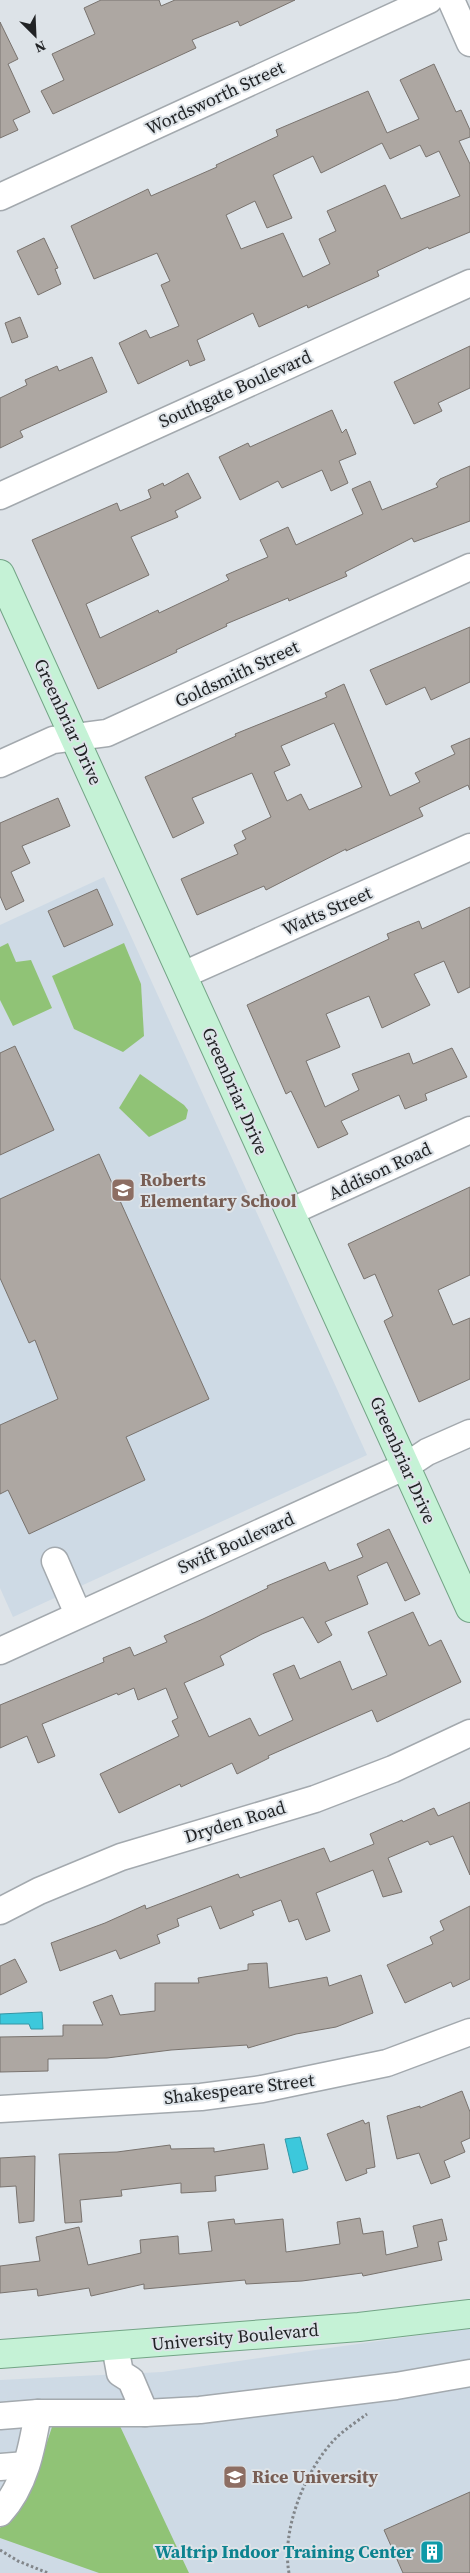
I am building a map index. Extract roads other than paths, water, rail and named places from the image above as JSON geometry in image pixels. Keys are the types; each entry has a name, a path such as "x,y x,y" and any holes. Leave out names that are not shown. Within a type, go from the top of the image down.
{"main road":[{"name":"Greenbriar Drive","path":"0,574 470,1608"},
{"name":"University Boulevard","path":"0,2354 360,2327 470,2314"}],"street":[{"name":"Wordsworth Street","path":"0,197 429,0"},
{"path":"451,0 470,43"},
{"name":"Southgate Boulevard","path":"0,496 470,283"},
{"name":"Goldsmith Street","path":"0,764 53,740 107,733 470,568"},
{"name":"Watts Street","path":"183,975 470,847"},
{"name":"Addison Road","path":"290,1212 470,1130"},
{"name":"Swift Boulevard","path":"0,1650 406,1466 427,1452 470,1433"},
{"path":"54,1561 78,1614"},
{"name":"Dryden Road","path":"0,1911 38,1891 121,1857 316,1799 393,1769 470,1734"},
{"name":"Shakespeare Street","path":"0,2109 201,2097 262,2090 328,2078 387,2063 470,2032"},
{"path":"115,2346 120,2373 131,2380 145,2414"},
{"path":"0,2416 38,2413 145,2414 200,2410 396,2386 470,2373"},
{"path":"0,2513 17,2488 26,2465 32,2448 38,2413"},
{"path":"0,2467 26,2465"}],"water":[{"path":"42,2012 43,2029 31,2029 29,2024 0,2024 0,2014"},
{"path":"300,2137 308,2169 293,2173 285,2139"}],"place":[{"name":"Roberts Elementary School","path":"123,1190"},
{"name":"Rice University","path":"235,2477"},
{"name":"Waltrip Indoor Training Center","path":"432,2552"}]}
